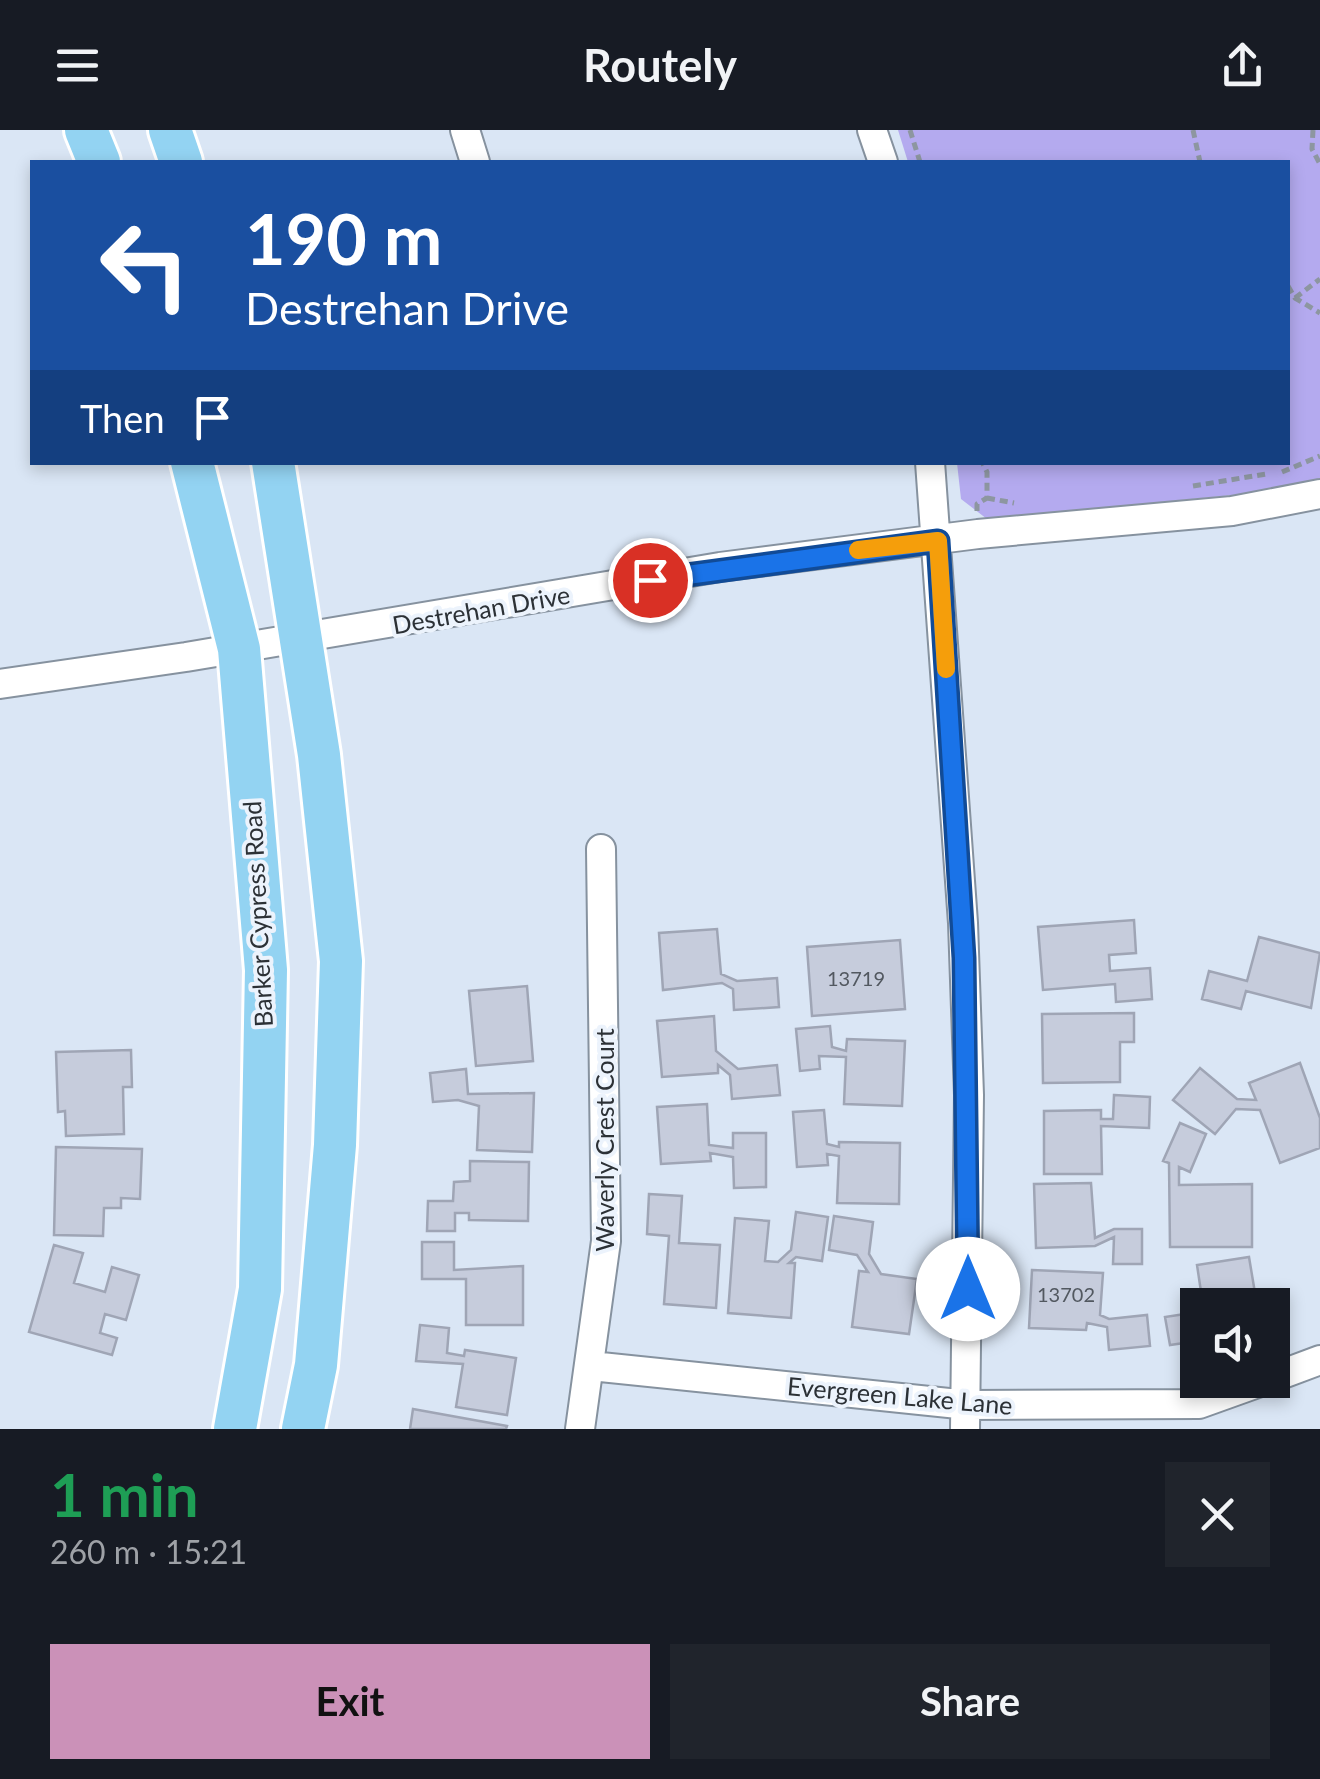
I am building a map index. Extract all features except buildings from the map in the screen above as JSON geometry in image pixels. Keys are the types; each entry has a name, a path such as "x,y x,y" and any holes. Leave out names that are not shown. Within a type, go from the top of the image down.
{"main road":[{"path":"86,130 98,160"},
{"path":"170,130 180,160"},
{"name":"Barker Cypress Road","path":"193,465 239,648 266,970 260,1289 235,1429"},
{"path":"273,465 320,755 341,961 334,1145 322,1295 316,1366 302,1429"},
{"path":"260,1289 322,1295"}],"street":[{"path":"465,130 474,160"},
{"path":"872,130 882,160"},
{"path":"930,465 938,541 969,1095 966,1417"},
{"name":"Destrehan Drive","path":"0,684 300,639 720,567 978,534 1232,511 1320,494"},
{"name":"Waverly Crest Court","path":"580,1429 592,1366 606,1241 601,849"},
{"name":"Evergreen Lake Lane","path":"1290,1371 1320,1360"},
{"name":"Evergreen Lake Lane","path":"592,1366 966,1417 1199,1404 1216,1398"}],"path":[{"path":"910,130 919,160"},
{"path":"1194,130 1200,160"},
{"path":"1312,130 1312,149 1320,164"},
{"path":"1295,298 1320,279"},
{"path":"1290,289 1295,298 1320,313"},
{"path":"1183,489 1282,472 1320,456"},
{"path":"984,465 987,498"},
{"path":"978,534 977,504 987,498 1023,504"}],"shaded area":[{"path":"898,130 1320,130 1320,478 1284,490 987,519 961,499 957,465 1290,465 1290,160 907,160"}],"slow traffic":[{"path":"858,550 938,541 946,669"}],"route":[{"path":"650,580 720,567 938,541 964,958 969,1095 968,1289"}]}
